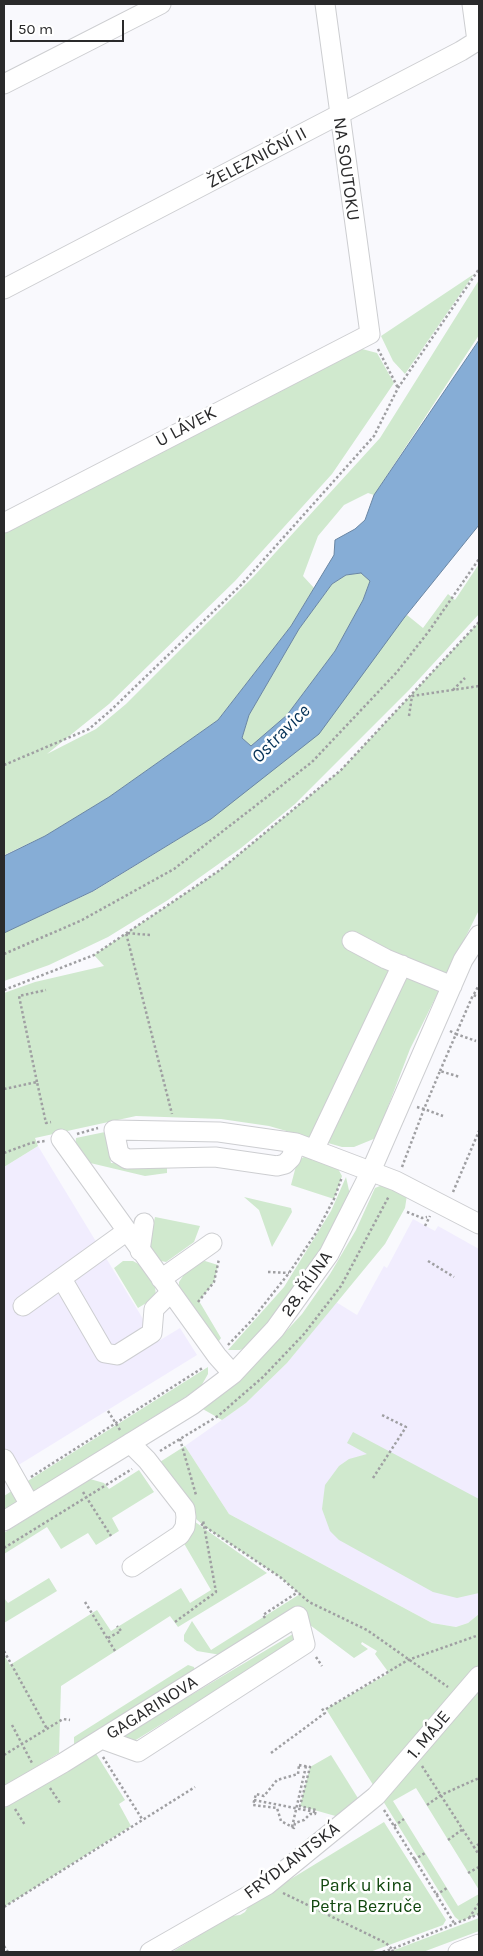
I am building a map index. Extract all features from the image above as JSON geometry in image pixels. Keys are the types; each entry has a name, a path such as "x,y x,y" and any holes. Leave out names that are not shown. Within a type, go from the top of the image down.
{"street":[{"path":"4,84 161,4"},
{"name":"NA SOUTOKU","path":"325,4 370,334"},
{"name":"ŽELEZNIČNÍ II","path":"4,289 181,199 461,51 477,40 472,4"},
{"name":"U LÁVEK","path":"4,523 370,334"},
{"name":"28. ŘÍJNA","path":"4,1521 192,1405 233,1374 275,1329 306,1289 329,1254 371,1171 463,960 479,935"},
{"path":"352,941 452,986"},
{"path":"314,1150 402,965"},
{"path":"296,1143 291,1158 285,1164 277,1166 215,1157 127,1159 119,1154 114,1130 219,1132 296,1143 396,1181 479,1224"},
{"path":"61,1139 135,1227 140,1250 217,1356 233,1374"},
{"path":"23,1306 135,1227"},
{"path":"62,1279 106,1353 117,1355 152,1333 154,1310 166,1285 216,1251"},
{"path":"130,1443 191,1505 185,1527 180,1534 132,1567"},
{"path":"4,1459 30,1506"},
{"name":"GAGARINOVA","path":"4,1797 100,1744 298,1616 305,1644 138,1752 100,1744"},
{"name":"1. MÁJE","path":"377,1795 479,1676"},
{"name":"FRÝDLANTSKÁ","path":"150,1952 267,1885 377,1795"},
{"path":"458,1952 479,1944"}],"path":[{"path":"4,766 89,728 110,712 166,654 189,636 241,585 374,436 398,388 479,269"},
{"path":"370,334 398,388"},
{"path":"4,954 82,920 174,869 312,762 397,672 429,631 479,559"},
{"path":"4,990 94,955 220,870 341,770 479,622"},
{"path":"452,691 465,678"},
{"path":"412,696 479,686"},
{"path":"409,716 412,696"},
{"path":"126,933 150,935"},
{"path":"126,933 176,1130"},
{"path":"399,1173 440,1071 479,985"},
{"path":"46,990 19,996 46,1123 51,1122"},
{"path":"473,995 479,997"},
{"path":"435,1026 476,1041"},
{"path":"440,1071 460,1077"},
{"path":"4,1089 37,1082"},
{"path":"402,1101 444,1116"},
{"path":"446,1207 479,1131"},
{"path":"19,1485 206,1366 217,1356 251,1321 289,1273 316,1233 334,1199 342,1176 340,1172"},
{"path":"425,1226 428,1220"},
{"path":"187,1315 214,1282 216,1251"},
{"path":"428,1261 454,1278"},
{"path":"268,1272 289,1273"},
{"path":"108,1411 130,1443"},
{"path":"373,1478 406,1427 380,1414"},
{"path":"180,1439 191,1505 206,1527 280,1577 309,1602 367,1630 461,1697"},
{"path":"74,1478 110,1536"},
{"path":"175,1622 216,1592 203,1518"},
{"path":"85,1602 115,1651"},
{"path":"108,1638 121,1632 117,1626"},
{"path":"326,1709 408,1660 479,1635"},
{"path":"4,1651 47,1729"},
{"path":"271,1753 325,1713 321,1707"},
{"path":"4,1755 63,1719 70,1720"},
{"path":"100,1744 142,1819"},
{"path":"413,1753 479,1855"},
{"path":"292,1827 282,1821 277,1808 253,1805 256,1794 264,1796 271,1785 280,1778 298,1774 299,1765 310,1767 300,1806 316,1810 315,1812"},
{"path":"292,1827 306,1766"},
{"path":"426,1805 441,1795 479,1778"},
{"path":"4,1907 195,1787"},
{"path":"377,1795 414,1860 454,1923"},
{"path":"254,1800 315,1812"},
{"path":"292,1827 294,1828 295,1823 304,1820 310,1814 315,1814 315,1812"},
{"path":"394,1826 404,1818"},
{"path":"448,1840 463,1829"},
{"path":"474,1846 479,1844"},
{"path":"414,1860 425,1852"},
{"path":"468,1873 479,1867"},
{"path":"267,1885 386,1943 392,1950"},
{"path":"436,1895 447,1888"},
{"path":"470,1918 479,1903"},
{"path":"382,1952 392,1950 479,1914"},
{"path":"4,1946 8,1952"}],"shaded area":[{"path":"38,1146 157,1342 180,1328 197,1355 4,1474 4,1167"},
{"path":"413,1219 435,1231 438,1226 479,1249 479,1614 468,1623 456,1627 432,1623 229,1514 185,1446 246,1403 287,1363 336,1302 357,1315 384,1266 387,1268"}],"green space":[{"path":"474,274 405,374 393,361 381,336"},
{"path":"479,280 479,335 374,495 368,493 344,505 318,536 303,576 314,588 291,626 218,720 109,797 45,836 4,855 4,527 362,349 377,353 394,383 332,474 235,581 109,704 47,754 96,729 126,704 254,576 380,438"},
{"path":"479,564 479,614 409,690 295,804 241,848 168,900 108,937 49,965 4,981 4,933 94,891 211,819 407,615 423,628 448,594 455,600"},
{"path":"361,573 370,581 363,600 335,651 287,715 251,746 242,738 249,715 299,629 332,584 346,575"},
{"path":"477,624 479,625 479,910 410,1049 376,1138 354,1147 342,1147 269,1126 221,1119 136,1116 35,1138 38,1146 4,1167 4,993 35,982 104,966 94,955 220,870 341,770"},
{"path":"105,1132 111,1163 167,1165 167,1173 145,1176 86,1162 75,1150 76,1138"},
{"path":"305,1156 337,1167 342,1176 334,1199 291,1185 297,1162"},
{"path":"346,1177 350,1195 311,1272 251,1345 240,1350 228,1350 284,1287 331,1211"},
{"path":"390,1182 407,1195 405,1208 385,1244 287,1363 246,1403 222,1420 201,1408 256,1364 302,1314 330,1274 356,1230 375,1188"},
{"path":"244,1197 291,1208 292,1212 272,1247 259,1210"},
{"path":"155,1217 200,1226 194,1242 166,1262 156,1260 148,1247"},
{"path":"123,1261 133,1261 142,1266 155,1285 156,1297 138,1308 114,1268"},
{"path":"205,1261 218,1265 214,1282 199,1301 221,1338 217,1344 179,1294 179,1282 185,1273 199,1262"},
{"path":"208,1367 208,1374 200,1388 4,1510 4,1496"},
{"path":"353,1432 479,1499 479,1593 457,1598 433,1592 339,1540 330,1531 322,1509 325,1485 339,1466 349,1459 367,1454 347,1443"},
{"path":"185,1446 229,1514 432,1623 456,1627 468,1623 479,1614 479,1890 416,1788 393,1801 458,1906 479,1894 479,1914 460,1921 455,1917 326,1709 389,1673 375,1654 377,1651 362,1642 361,1644 368,1649 354,1658 298,1616 221,1655 197,1651 184,1641 184,1635 192,1621 211,1650 300,1594 280,1577 205,1527 185,1509 152,1467"},
{"path":"139,1470 154,1492 112,1518 119,1531 96,1545 88,1533 61,1549 47,1527 4,1554 4,1533 90,1479 104,1483 109,1489"},
{"path":"191,1519 267,1573 178,1627 170,1616 61,1686 59,1753 4,1787 4,1655 10,1665 97,1610 111,1631 181,1588 190,1603 211,1590 182,1540"},
{"path":"49,1578 57,1591 4,1623 4,1598 8,1603"},
{"path":"298,1631 297,1640 131,1743 116,1740"},
{"path":"188,1665 194,1667 195,1672 79,1745 74,1744 74,1737"},
{"path":"95,1752 125,1800 119,1804 131,1826 4,1907 4,1808"},
{"path":"331,1755 361,1803 339,1817 300,1806 310,1767"},
{"name":"Park u kina Petra Bezruče","path":"384,1822 446,1920 443,1925 370,1952 172,1952 231,1916 240,1915 245,1912 250,1904"},
{"path":"479,1918 479,1931 423,1952 389,1952"}],"water":[{"name":"Ostravice","path":"479,340 479,525 404,618 319,734 211,819 93,891 4,933 4,856 45,836 109,797 218,720 291,626 334,555 335,540 355,529 365,520 374,495","holes":["361,573 370,581 363,600 335,651 287,715 251,746 242,738 249,715 299,629 332,584 346,575"]}]}
